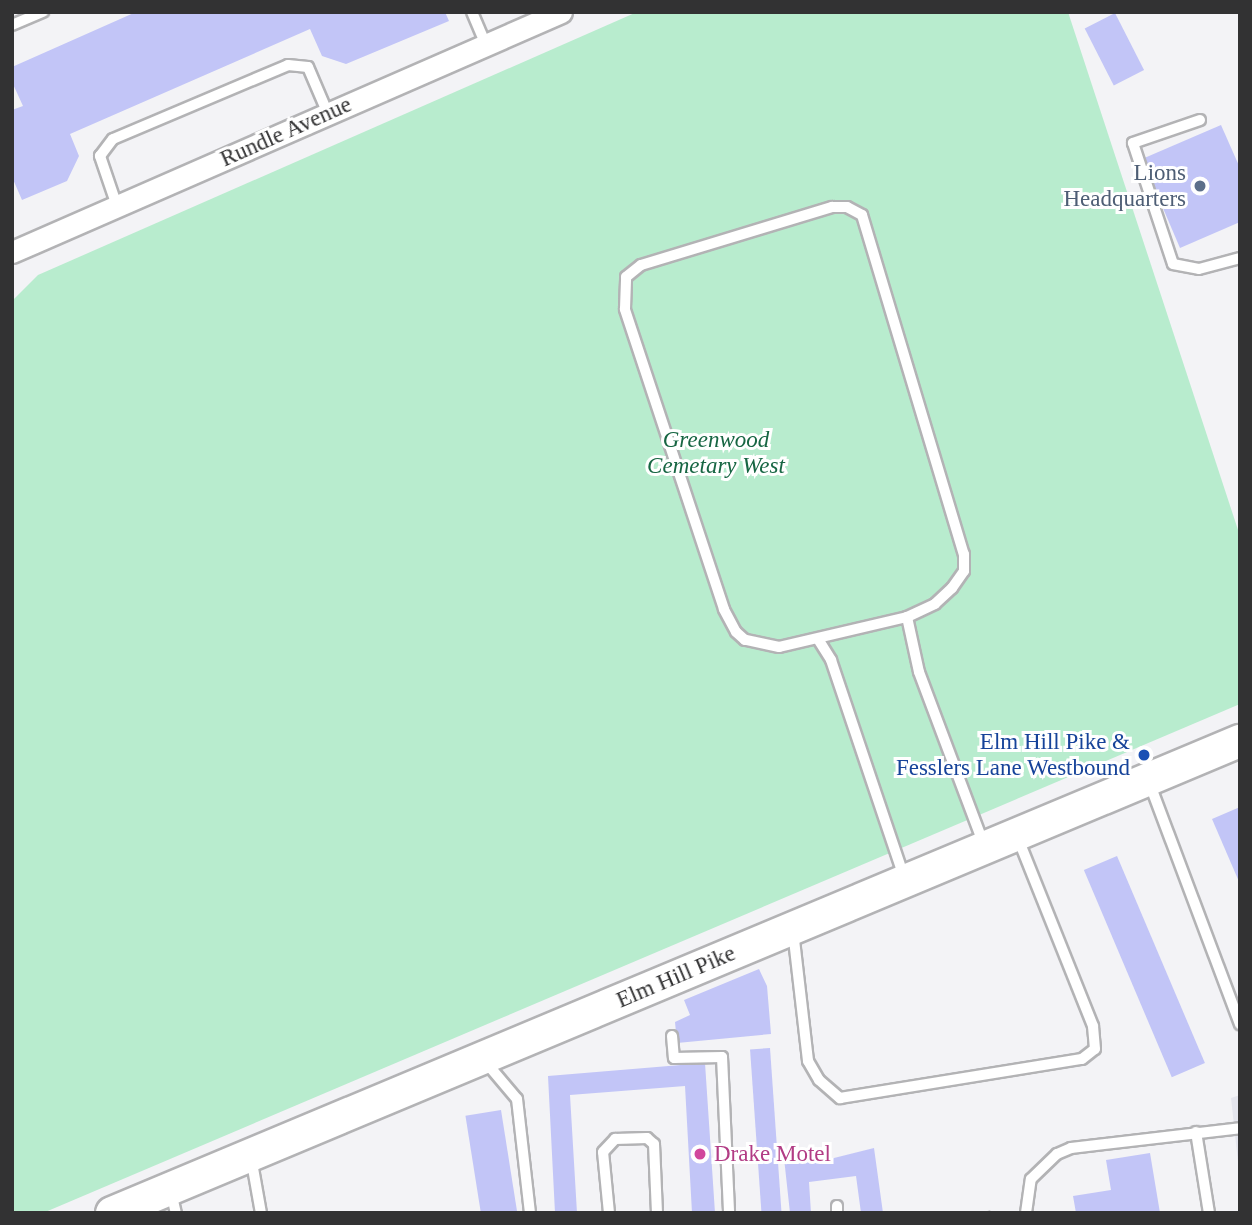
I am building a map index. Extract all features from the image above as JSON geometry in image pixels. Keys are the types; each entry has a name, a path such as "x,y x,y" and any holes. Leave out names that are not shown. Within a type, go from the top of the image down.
{"main road":[{"name":"Elm Hill Pike","path":"112,1213 173,1201 250,1155 492,1070 793,928 1240,741"}],"street":[{"name":"Rundle Avenue","path":"12,252 561,12"}],"lane":[{"path":"12,25 43,12"},
{"path":"472,12 486,45"},
{"path":"117,206 100,156 114,139 288,65 308,66 328,114"},
{"path":"1200,120 1133,143 1173,264 1199,269 1240,258"},
{"path":"832,207 847,207 862,215 964,554 964,571 952,588 935,604 907,617 818,639 765,646 736,632 724,608 625,309 623,287 626,277 640,265 832,207"},
{"path":"907,617 919,672 985,848"},
{"path":"818,639 831,660 905,881"},
{"path":"1148,780 1240,1024"},
{"path":"793,928 808,1061 818,1080 840,1098 1082,1059 1095,1049 1094,1026 1017,835"},
{"path":"672,1036 674,1058 722,1057 729,1213"},
{"path":"492,1070 517,1099 530,1213"},
{"path":"1026,1213 1031,1180 1057,1154 1196,1132 1240,1128"},
{"path":"1196,1132 1209,1213"},
{"path":"609,1213 603,1152 615,1139 647,1138 654,1144 657,1213"},
{"path":"250,1155 261,1213"}],"shaded area":[{"path":"1240,1095 1240,1180 1231,1098"}],"green space":[{"name":"Greenwood Cemetary West","path":"637,12 1068,12 1240,536 1240,704 43,1213 12,1213 12,301 38,275"}],"building":[{"path":"136,12 445,12 449,21 346,64 322,56 310,29 70,134 79,156 67,181 22,200 12,177 12,110 23,106 12,82 12,67"},
{"path":"1115,13 1144,70 1114,85 1085,28"},
{"path":"1221,125 1240,168 1240,222 1180,248 1142,159"},
{"path":"1240,807 1240,884 1212,819"},
{"path":"1117,856 1205,1063 1172,1077 1084,870"},
{"path":"759,969 767,986 771,1034 677,1043 675,1022 690,1015 684,1000"},
{"path":"770,1048 782,1213 761,1213 750,1049"},
{"name":"Drake Motel","path":"705,1063 715,1213 692,1213 685,1086 570,1095 577,1213 555,1213 548,1076"},
{"path":"501,1110 517,1213 481,1213 465,1116"},
{"path":"874,1148 883,1213 861,1213 856,1176 809,1182 811,1213 790,1213 784,1158 814,1160 814,1154 828,1153 830,1159"},
{"path":"1150,1153 1160,1213 1076,1213 1073,1196 1111,1190 1106,1160"}],"place":[{"name":"Lions Headquarters","path":"1200,186"},
{"name":"Elm Hill Pike & Fesslers Lane Westbound","path":"1144,755"},
{"name":"Drake Motel","path":"700,1154"}]}
